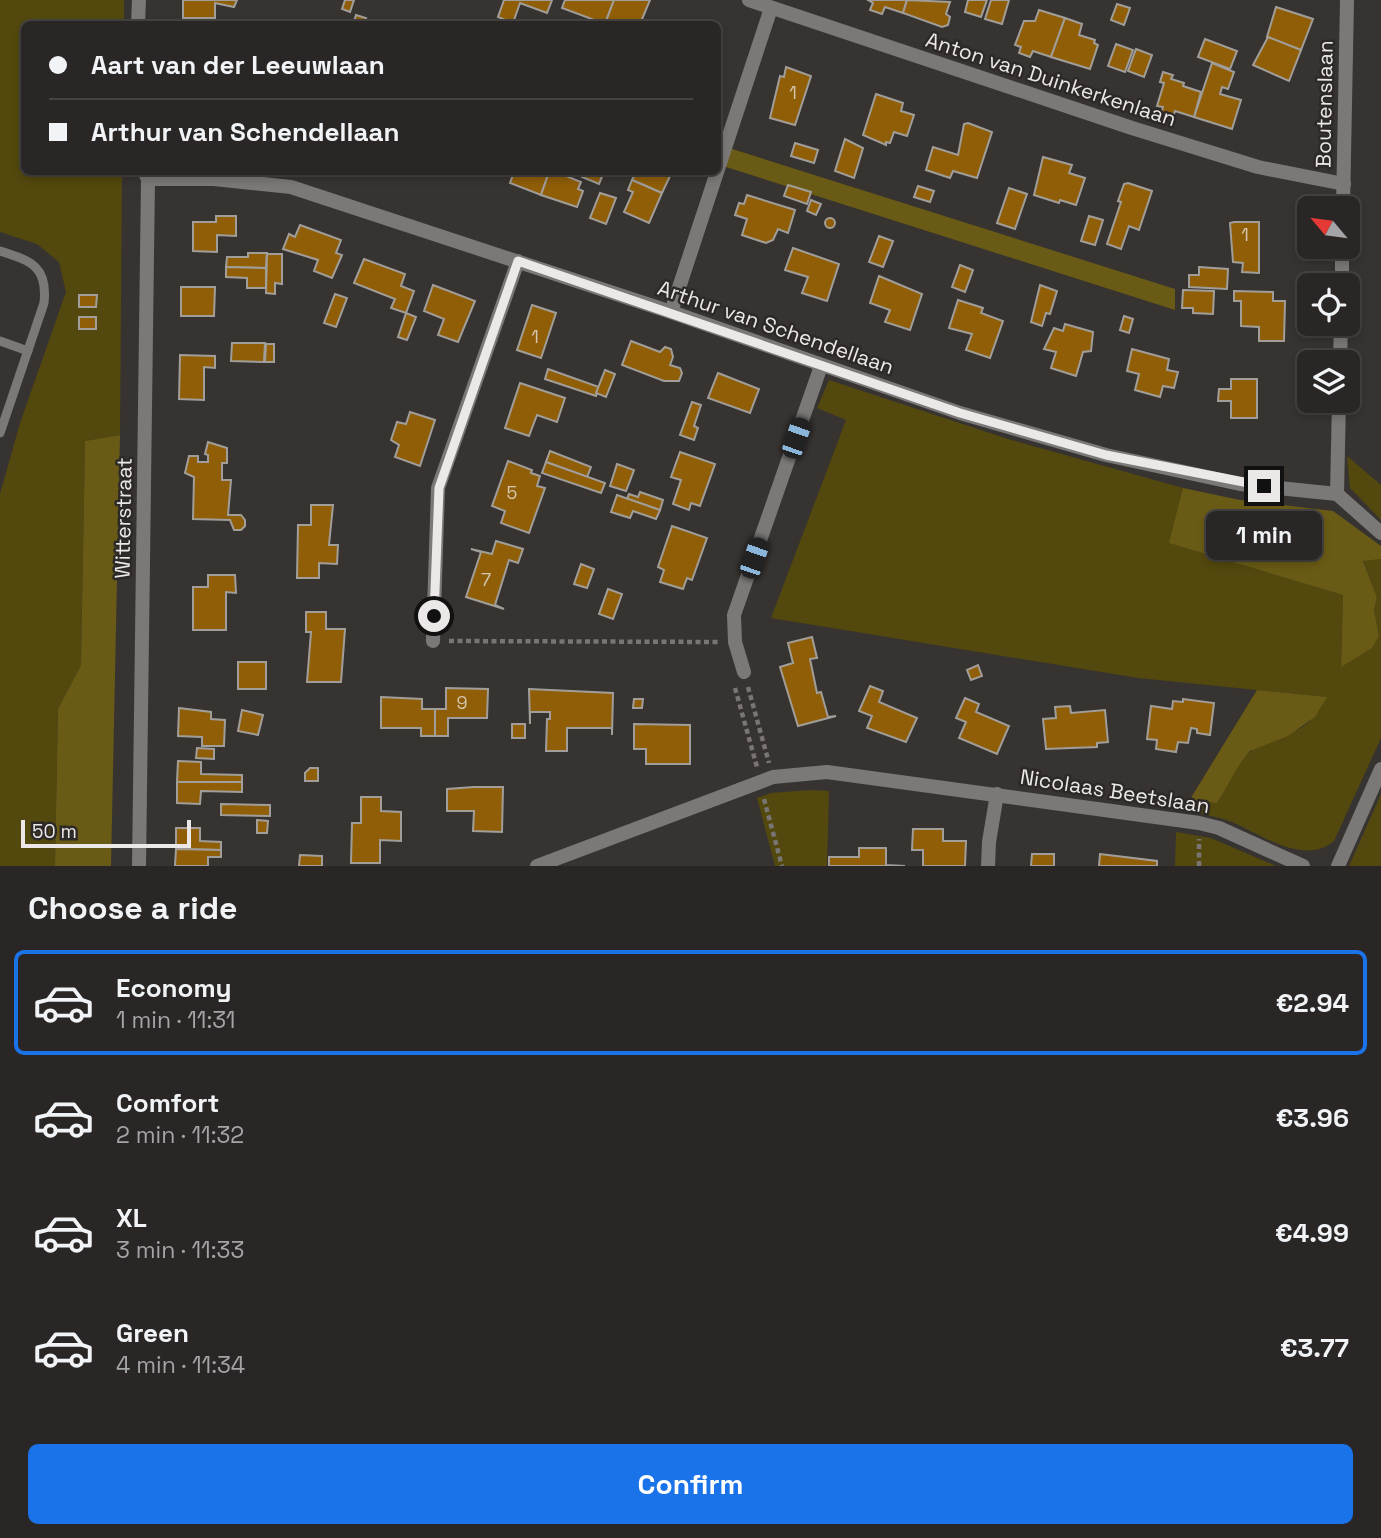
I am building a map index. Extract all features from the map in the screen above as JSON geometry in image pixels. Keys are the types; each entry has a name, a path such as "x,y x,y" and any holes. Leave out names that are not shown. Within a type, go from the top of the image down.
{"street":[{"path":"138,21 139,0"},
{"name":"Anton van Duinkerkenlaan","path":"750,0 1208,152 1258,167 1344,184"},
{"name":"Boutenslaan","path":"1344,196 1347,0"},
{"path":"721,160 771,8"},
{"path":"671,312 716,175"},
{"name":"Arthur van Schendellaan","path":"146,176 214,179 290,187 671,312 960,413 1106,455 1240,484 1338,494"},
{"name":"Witterstraat","path":"139,866 146,176"},
{"path":"433,641 439,488 518,261"},
{"path":"739,676 735,642 737,606 821,366"},
{"path":"1339,413 1338,494 1381,533"},
{"path":"1338,866 1381,769"},
{"name":"Nicolaas Beetslaan","path":"537,866 767,779 827,772 1199,823 1219,828 1303,866"},
{"name":"Nicolaas Beetslaan","path":"988,866 997,794"}],"lane":[{"path":"0,251 29,260 41,273 46,286 44,303 0,431"},
{"path":"0,341 28,351"}],"path":[{"path":"433,641 735,642"},
{"path":"739,676 767,779"},
{"path":"739,676 767,779 782,866"},
{"path":"1199,823 1199,866"}],"shaded area":[{"path":"0,0 124,0 124,21 21,21 21,175 122,175 120,435 85,441 81,665 58,709 55,866 0,866 0,494 20,423 66,292 59,262 37,244 0,232"},
{"path":"729,148 1175,289 1175,310 723,166"},
{"path":"829,380 1008,439 1183,488 1170,543 1343,595 1341,666 1379,636 1374,610 1377,597 1363,560 1381,559 1381,738 1334,841 1323,848 1297,849 1283,846 1232,822 1189,812 1189,801 1217,803 1236,769 1250,752 1301,728 1310,721 1326,697 1138,678 771,618 846,420 817,408"},
{"path":"120,435 111,866 55,866 58,709 81,665 85,441"},
{"path":"1347,456 1381,485 1381,520 1350,488"},
{"path":"1183,488 1240,500 1333,511 1381,546 1381,559 1363,561 1377,597 1374,610 1379,636 1372,648 1341,667 1343,595 1169,543"},
{"path":"1257,690 1327,697 1315,717 1288,736 1250,751 1217,803 1189,801"},
{"path":"829,791 827,866 775,866 757,798 771,793"},
{"path":"1381,794 1381,866 1349,866"},
{"path":"1176,832 1211,838 1276,866 1175,866"}],"building":[{"path":"183,0 237,0 234,7 215,3 215,18 183,18"},
{"path":"345,0 354,0 350,12 342,9"},
{"path":"504,0 552,0 547,13 520,3 514,21 498,17"},
{"path":"565,0 614,0 606,21 597,21 562,8"},
{"path":"614,0 650,0 641,21 606,21"},
{"path":"868,0 907,0 903,13 885,7 882,14 870,10 873,3"},
{"path":"907,0 950,2 946,14 950,17 948,25 942,27 903,13"},
{"path":"968,0 987,0 981,17 965,12"},
{"path":"991,0 1009,0 1002,24 985,19"},
{"path":"1117,4 1130,8 1124,25 1111,20"},
{"path":"1276,7 1313,19 1301,50 1267,37"},
{"path":"1039,10 1065,18 1051,57 1033,51 1030,57 1019,53 1021,47 1015,45 1024,21 1035,21"},
{"path":"356,15 366,18 364,21 354,21"},
{"path":"1065,18 1082,24 1079,35 1095,40 1094,43 1098,45 1090,69 1051,57"},
{"path":"1268,37 1301,50 1289,81 1253,65"},
{"path":"1205,39 1237,51 1230,69 1198,57"},
{"path":"1116,44 1133,50 1125,72 1108,66"},
{"path":"1136,49 1152,55 1144,77 1128,71"},
{"path":"1212,63 1234,72 1228,89 1222,87 1220,94 1241,100 1232,129 1194,117"},
{"path":"786,67 811,76 795,125 770,118 780,76 784,77"},
{"path":"1163,72 1173,75 1171,79 1184,83 1183,86 1201,92 1194,117 1175,111 1173,117 1161,114 1163,107 1157,106 1164,83 1160,82"},
{"path":"876,94 903,103 901,111 914,115 907,136 894,132 890,143 886,142 886,145 863,135"},
{"path":"964,124 992,132 977,178 953,171 950,178 926,170 933,147 958,155"},
{"path":"845,139 863,148 854,178 835,171"},
{"path":"795,143 818,150 814,163 791,156"},
{"path":"1043,157 1072,165 1069,173 1085,178 1076,205 1034,195"},
{"path":"513,175 548,175 541,195 510,183"},
{"path":"548,175 564,175 581,182 578,189 583,191 577,207 541,195"},
{"path":"583,175 603,175 599,184 582,177"},
{"path":"634,175 671,175 662,193 632,180"},
{"path":"632,180 662,193 649,223 624,212 633,192 628,190"},
{"path":"1124,184 1152,191 1139,230 1129,226 1121,249 1107,244 1121,202 1118,201"},
{"path":"788,185 811,192 807,204 784,196"},
{"path":"918,186 934,191 930,202 914,197"},
{"path":"1009,188 1027,194 1015,229 997,223"},
{"path":"600,193 616,198 606,224 590,218"},
{"path":"747,195 795,210 788,233 778,229 773,240 766,243 742,235 747,219 735,215 739,203 744,204"},
{"path":"811,200 821,204 816,215 807,211"},
{"path":"216,216 236,216 236,236 217,235 217,252 193,251 193,222 216,222"},
{"path":"1089,216 1103,220 1095,245 1081,241"},
{"path":"830,218 834,219 834,227 830,228 826,227 825,223 826,219"},
{"path":"1259,222 1259,273 1242,272 1243,263 1233,262 1230,223"},
{"path":"300,225 341,240 336,253 342,255 332,278 314,271 318,260 283,249 289,234 295,237"},
{"path":"879,236 893,241 883,267 869,262"},
{"path":"793,248 839,264 827,301 802,293 808,277 785,270"},
{"path":"248,253 267,253 266,268 226,267 227,257 248,257"},
{"path":"267,254 282,254 282,284 275,283 275,294 266,293"},
{"path":"364,259 405,274 401,286 414,291 406,313 391,308 395,299 354,283"},
{"path":"960,265 973,270 965,292 952,287"},
{"path":"226,267 266,268 266,288 247,288 247,278 226,277"},
{"path":"1199,267 1228,269 1227,289 1189,287 1189,275 1199,275"},
{"path":"879,276 922,294 910,330 885,322 890,310 870,303"},
{"path":"433,285 475,301 458,342 438,335 444,319 424,311"},
{"path":"1040,285 1057,291 1050,314 1046,313 1042,326 1031,322"},
{"path":"181,287 215,287 214,316 181,316"},
{"path":"1183,290 1214,291 1213,314 1193,313 1193,308 1182,308"},
{"path":"1234,291 1273,292 1273,301 1285,301 1284,341 1259,341 1259,327 1241,326 1241,301 1234,301"},
{"path":"335,294 347,298 336,327 324,323"},
{"path":"79,295 97,295 96,307 79,307"},
{"path":"958,300 983,308 981,313 1003,321 990,358 966,350 972,334 949,328"},
{"path":"532,305 556,313 541,358 517,350"},
{"path":"406,313 416,317 407,340 398,337"},
{"path":"1124,316 1133,319 1129,333 1120,330"},
{"path":"79,317 96,317 96,329 79,329"},
{"path":"1065,324 1093,332 1091,351 1083,352 1076,376 1051,368 1056,352 1044,349 1054,328 1063,331"},
{"path":"631,341 660,352 665,347 671,349 673,357 670,365 680,368 682,373 679,381 664,381 622,365"},
{"path":"232,343 265,343 264,362 231,361"},
{"path":"266,344 274,344 274,362 265,362"},
{"path":"1132,349 1169,359 1167,370 1178,372 1174,388 1163,386 1160,397 1135,390 1139,374 1127,371"},
{"path":"180,355 215,356 215,368 204,367 204,400 179,399"},
{"path":"548,369 599,387 596,396 545,379"},
{"path":"605,370 615,374 606,397 596,393"},
{"path":"718,373 759,389 750,413 708,398"},
{"path":"1231,379 1257,379 1257,418 1231,418 1231,401 1218,401 1219,389 1231,389"},
{"path":"520,383 565,398 557,422 537,415 529,436 505,428"},
{"path":"692,402 701,405 694,426 698,428 694,440 680,435"},
{"path":"410,412 435,420 420,466 395,457 399,445 391,440 397,422 406,424"},
{"path":"208,442 227,448 227,463 222,463 222,480 231,480 228,515 241,515 245,526 241,530 234,530 230,520 193,519 194,477 185,473 189,456 198,456 198,462 208,462 208,455 205,454"},
{"path":"550,451 591,467 587,477 546,462"},
{"path":"680,452 715,464 700,506 691,503 689,510 673,504 681,480 671,477"},
{"path":"508,461 532,470 531,473 540,476 537,486 545,488 529,533 501,523 505,511 492,506"},
{"path":"546,462 605,483 601,493 542,473"},
{"path":"617,464 634,470 626,491 610,486"},
{"path":"640,492 663,500 660,510 627,499 629,494 638,497"},
{"path":"617,495 660,510 656,519 633,511 630,518 611,512"},
{"path":"311,505 333,505 329,545 338,545 337,564 319,563 319,578 297,578 298,525 311,525"},
{"path":"672,526 707,538 692,580 687,578 683,589 660,582 664,570 658,567"},
{"path":"496,541 523,549 518,563 509,560 495,605 504,609 466,597 481,552 471,549 492,554"},
{"path":"581,564 594,569 587,588 574,584"},
{"path":"208,575 235,575 236,593 226,592 226,630 193,630 193,587 208,587"},
{"path":"608,589 622,594 613,619 599,614"},
{"path":"306,612 326,612 326,629 345,629 341,682 307,682 311,632 306,632"},
{"path":"812,637 817,658 810,659 817,693 821,692 828,717 836,716 798,726 780,667 793,663 788,643"},
{"path":"238,662 266,662 266,689 238,689"},
{"path":"978,665 982,676 971,680 967,670"},
{"path":"870,686 883,691 879,702 917,718 906,742 867,728 872,716 859,711"},
{"path":"446,688 488,689 487,718 448,718 448,736 435,736 435,709 446,709"},
{"path":"529,689 613,693 612,735 612,728 567,728 567,751 546,751 547,719 550,719 550,712 530,712 530,724"},
{"path":"381,697 422,699 422,709 435,709 435,736 421,736 421,728 381,728"},
{"path":"965,698 979,704 976,712 1009,726 997,754 959,738 966,722 956,718"},
{"path":"634,699 643,699 642,708 633,708"},
{"path":"1183,699 1214,703 1210,735 1197,733 1197,729 1191,728 1188,743 1178,742 1176,752 1156,749 1157,740 1147,739 1151,706 1172,709 1173,701 1183,702"},
{"path":"1070,706 1071,713 1105,710 1108,742 1097,743 1097,747 1046,749 1043,719 1056,718 1055,707"},
{"path":"179,708 211,712 211,719 225,720 224,746 202,746 202,737 178,736"},
{"path":"242,710 263,715 258,735 238,731"},
{"path":"512,724 525,724 525,738 512,738"},
{"path":"634,724 690,725 690,764 646,764 646,749 634,749"},
{"path":"197,748 214,749 214,759 196,758"},
{"path":"178,761 201,762 201,774 242,775 242,782 177,782"},
{"path":"310,768 318,768 318,781 305,781 305,773"},
{"path":"177,782 242,782 242,792 201,791 200,804 177,803"},
{"path":"503,787 502,832 473,831 474,811 447,811 447,789"},
{"path":"361,797 381,797 381,811 401,812 401,841 380,840 380,863 351,863 352,823 361,823"},
{"path":"221,804 270,805 270,816 221,815"},
{"path":"257,820 268,821 267,833 257,833"},
{"path":"176,828 200,828 200,841 221,842 221,850 176,849"},
{"path":"913,829 943,829 943,841 966,841 965,866 923,866 923,850 912,850"},
{"path":"859,848 886,848 886,865 905,866 829,866 829,857 859,857"},
{"path":"176,849 221,850 221,857 208,857 208,866 175,866"},
{"path":"1032,854 1054,854 1054,866 1031,866"},
{"path":"1100,854 1157,861 1157,866 1099,866"},
{"path":"300,855 322,856 322,866 299,866"}],"route":[{"path":"434,616 439,488 518,261 960,413 1106,455 1240,484 1264,486"}]}
